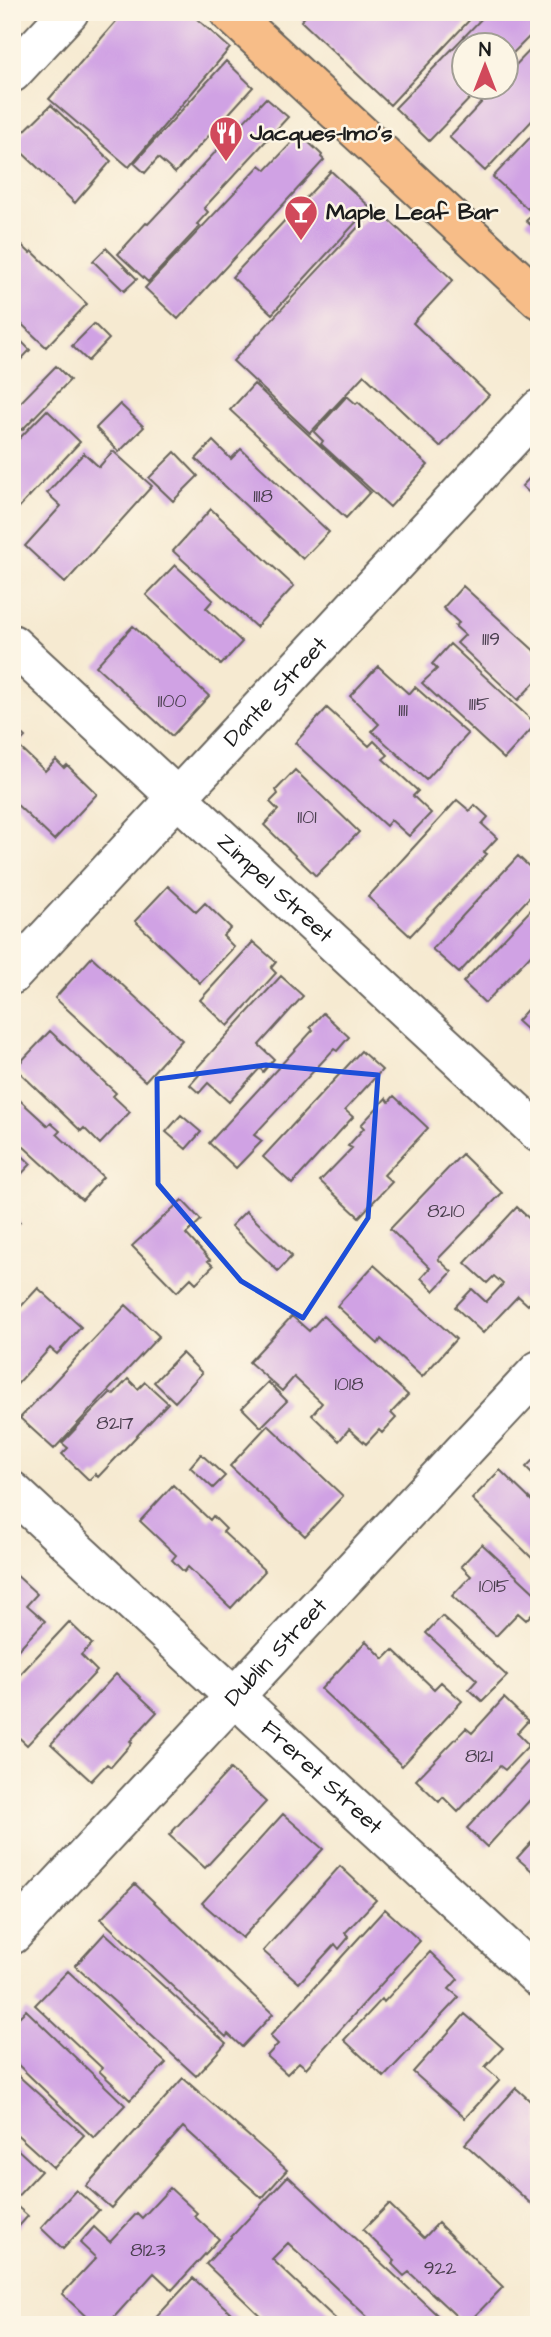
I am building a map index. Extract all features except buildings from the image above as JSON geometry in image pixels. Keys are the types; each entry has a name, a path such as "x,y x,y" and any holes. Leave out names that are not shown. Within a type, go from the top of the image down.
{"main road":[{"path":"229,12 539,299"}],"street":[{"path":"12,73 69,12"},
{"name":"Dante Street","path":"12,975 539,409"},
{"name":"Zimpel Street","path":"12,644 539,1133"},
{"name":"Dublin Street","path":"12,1935 539,1370"},
{"name":"Freret Street","path":"12,1491 539,1978"}],"highlighted area":[{"path":"266,1065 378,1075 368,1218 303,1318 241,1281 158,1184 157,1079"}],"place":[{"name":"Jacques-Imo's","path":"226,163"},
{"name":"Maple Leaf Bar","path":"301,242"}]}
